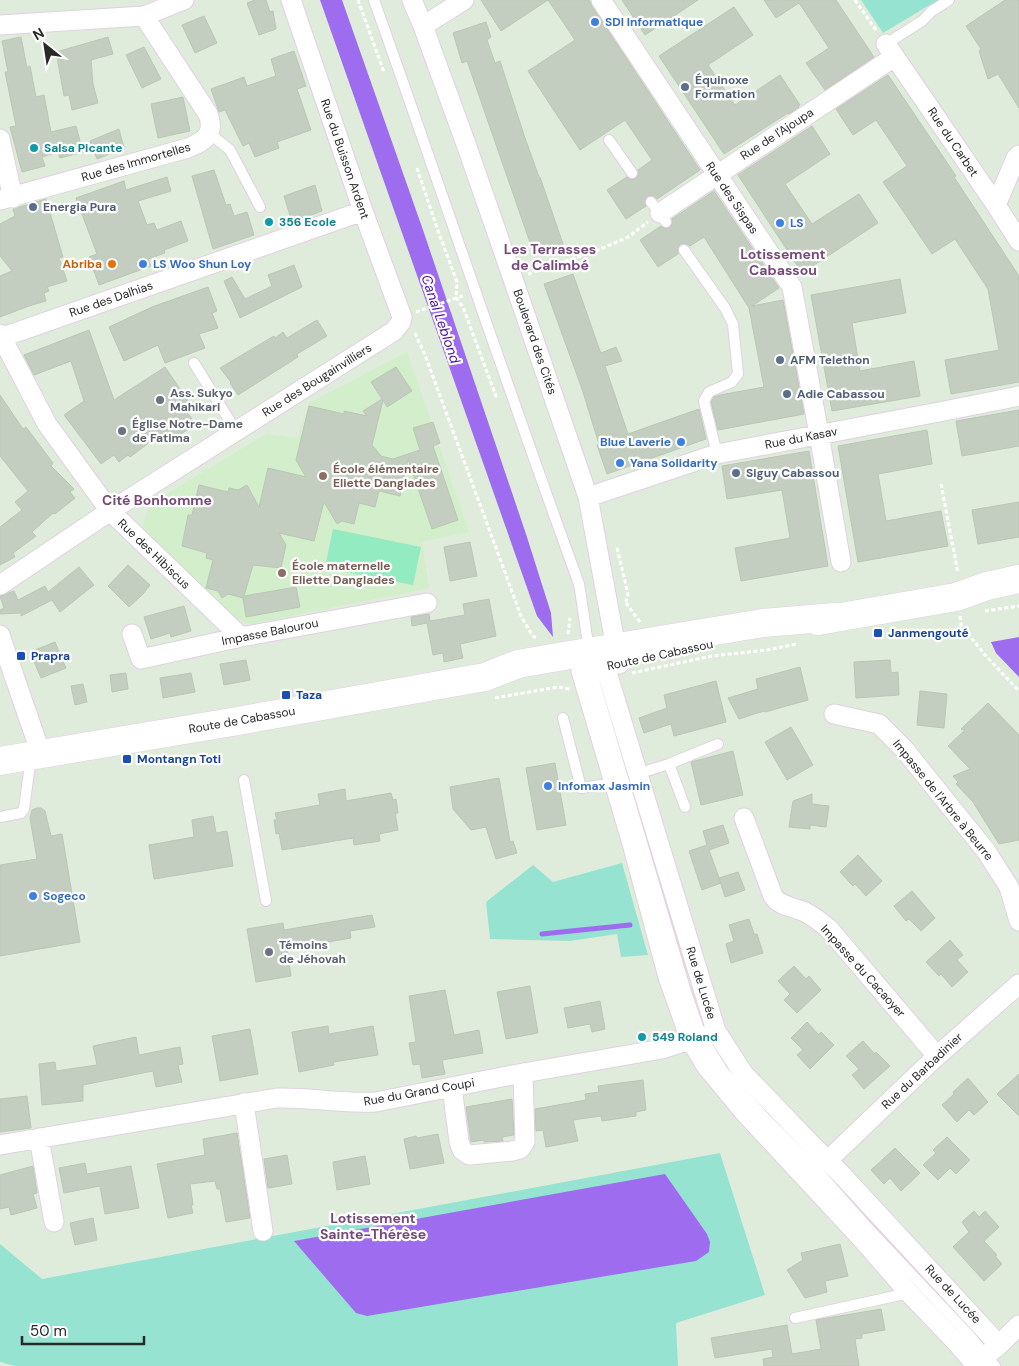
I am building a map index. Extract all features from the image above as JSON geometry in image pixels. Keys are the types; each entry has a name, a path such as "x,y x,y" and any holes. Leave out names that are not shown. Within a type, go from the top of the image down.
{"main road":[{"name":"Route de Cabassou","path":"0,762 484,677 518,664 604,663 670,654 835,617 957,585 987,586 1019,579"},
{"name":"Route de Cabassou","path":"957,585 986,598 1019,594"}],"street":[{"path":"0,25 144,16 184,0"},
{"name":"Rue du Buisson Ardent","path":"291,0 401,320"},
{"name":"Boulevard des Cités","path":"412,0 513,279 588,497 604,663"},
{"path":"422,26 464,0"},
{"name":"Rue des Sispas","path":"601,0 792,287 820,434 841,562"},
{"path":"144,16 204,107 211,124 209,133"},
{"name":"Rue de l'Ajoupa","path":"659,213 890,50"},
{"name":"Rue du Carbet","path":"890,50 1019,241"},
{"name":"Rue des Immortelles","path":"7,199 188,148 198,144 209,133"},
{"path":"0,139 7,199"},
{"path":"996,205 1019,155"},
{"name":"Rue des Dalhias","path":"0,336 363,211"},
{"name":"Rue des Bougainvilliers","path":"0,585 110,511 394,331 401,320"},
{"name":"Rue des Hibiscus","path":"0,336 47,424 110,511 241,637"},
{"name":"Rue du Kasav","path":"588,497 717,454 1019,396"},
{"name":"Impasse Balourou","path":"132,634 141,660 241,637 427,603"},
{"path":"2,647 36,755"},
{"path":"604,663 615,782 668,977 703,1035 706,1066 744,1112 862,1239 909,1294 957,1343 985,1359 1019,1325"},
{"name":"Rue de Lucée","path":"604,663 637,774 703,1035 743,1073 842,1175 985,1359"},
{"name":"Impasse de l'Arbre à Beurre","path":"834,714 879,724 904,749 986,851 1009,886 1019,921"},
{"name":"Impasse du Cacaoyer","path":"744,818 773,896 777,902 803,911 829,929 937,1056"},
{"name":"Rue du Barbadinier","path":"827,1161 937,1056 1019,984"},
{"name":"Rue du Grand Coupi","path":"0,1145 277,1098 296,1097 358,1103 376,1102 523,1073 662,1049 703,1035"},
{"path":"452,1087 459,1142 462,1150 469,1154 512,1152 520,1149 525,1142 523,1073"},
{"path":"244,1103 263,1231"},
{"path":"39,1138 54,1222"}],"lane":[{"path":"374,0 578,584 584,614 604,663 596,687 684,986 703,1035 723,1070 765,1118 816,1169 868,1229 969,1335 985,1359"},
{"path":"890,50 932,11 949,0"},
{"path":"209,133 230,150 260,207"},
{"path":"609,140 632,173"},
{"path":"684,250 725,308 733,324 738,374 732,382 709,392 704,401 717,454"},
{"path":"194,363 236,431"},
{"path":"563,718 581,788 615,782"},
{"path":"637,774 669,764 718,744"},
{"path":"0,817 21,813 24,808 36,755"},
{"path":"669,764 685,807"},
{"path":"244,780 266,901"},
{"path":"794,1318 909,1294"}],"path":[{"path":"358,0 387,80"},
{"path":"855,0 890,50"},
{"path":"417,168 457,282 455,299"},
{"path":"521,276 603,248 628,236 659,213"},
{"path":"420,311 467,294"},
{"path":"455,299 463,306 498,400"},
{"path":"401,320 409,324 414,330 425,355 521,616 532,635 544,643"},
{"path":"941,484 957,585"},
{"path":"617,548 628,594 626,603"},
{"path":"984,611 1019,606"},
{"path":"569,609 570,618"},
{"path":"961,625 985,655 1019,691"},
{"path":"604,663 698,658 767,650 803,642"},
{"path":"525,693 558,687"}],"shaded area":[{"path":"861,0 938,0 883,33"},
{"name":"École élémentaire Eliette Danglades","path":"407,352 469,532 422,542 429,588 251,624 232,617 142,528 150,504 266,434 298,438 309,403"},
{"path":"622,863 648,955 621,957 617,934 570,941 490,939 486,902 533,865 553,882"},
{"path":"720,1153 765,1295 676,1323 678,1366 15,1366 0,1362 0,1244 42,1279"}],"green space":[{"path":"333,529 421,547 413,585 325,568"}],"water":[{"name":"Canal Leblond","path":"320,0 342,0 423,230 526,534 551,613 553,637 537,616"},
{"path":"1019,637 1019,677 996,653 991,642"},
{"path":"665,1174 707,1234 710,1242 709,1252 696,1261 367,1316 356,1313 294,1241"}],"building":[{"path":"255,0 266,0 270,12 273,11 276,29 259,35 247,3"},
{"path":"481,0 548,0 501,31"},
{"path":"548,0 589,0 700,170 657,199 653,196 647,196 645,200 646,206 626,219 607,190 627,177 636,179 638,170 652,160 625,120 580,150 528,71 575,40"},
{"path":"622,0 698,0 645,35"},
{"path":"764,0 836,0 874,57 825,90 806,63 829,48 799,3 776,18"},
{"path":"1005,0 1019,0 1019,108 998,74 988,79 979,51 981,49 966,26"},
{"path":"734,7 753,35 708,65 735,105 780,75 800,105 789,114 724,154 659,56"},
{"path":"204,16 217,43 195,53 182,25"},
{"path":"486,22 491,37 487,40 495,63 500,61 563,244 534,254 467,61 462,63 453,33"},
{"path":"21,37 27,68 30,66 36,97 44,95 51,132 76,126 83,152 60,158 58,152 42,157 45,166 22,172 10,127 16,126 5,72 8,72 2,41"},
{"path":"108,37 113,54 91,60 93,84 98,103 72,110 69,95 64,96 56,52"},
{"path":"144,47 161,79 142,88 126,55"},
{"path":"294,51 306,86 297,89 311,130 277,142 279,148 255,157 249,143 243,146 225,110 219,112 211,89 244,77 247,86 276,76 271,59"},
{"path":"888,75 956,176 954,177 1019,276 1019,382 951,394 945,360 999,350 988,289 955,239 932,254 883,182 907,166 876,120 853,135 836,109"},
{"path":"183,97 190,131 158,138 151,104"},
{"path":"812,126 830,154 785,184 812,224 859,194 878,223 802,273 738,175"},
{"path":"119,129 124,148 97,159 90,141"},
{"path":"214,170 226,205 230,204 234,216 247,212 254,235 213,249 192,176"},
{"path":"167,177 171,191 138,201 147,225 154,223 157,230 181,221 188,241 164,250 165,253 148,259 151,266 99,285 89,257 97,254 76,198 124,181 126,190"},
{"path":"315,185 322,211 292,222 284,196"},
{"path":"714,191 779,288 752,306 783,300 804,414 718,430 711,402 714,397 764,387 749,308 704,237 690,246 680,244 678,254 658,267 640,240 661,226 670,228 672,219"},
{"path":"46,199 63,257 59,258 67,281 47,287 49,291 44,293 46,301 0,317 0,276 12,271 0,256 0,224 15,216 13,209"},
{"path":"294,265 302,287 240,318 224,281 232,277 245,299 272,286 268,275"},
{"path":"573,274 601,353 616,347 622,361 605,366 628,434 699,409 706,439 607,474 582,389 544,284"},
{"path":"900,279 906,313 852,323 860,371 914,361 920,396 832,411 811,295"},
{"path":"208,287 217,311 212,313 218,328 199,334 205,348 165,363 158,345 124,361 109,327 152,307"},
{"path":"317,320 327,336 297,354 298,357 238,395 220,368 274,336 275,338 283,332 287,338"},
{"path":"89,330 114,400 165,367 193,408 186,411 192,419 183,425 187,430 173,439 170,434 165,437 162,433 130,457 128,455 119,462 114,455 101,464 64,415 84,401 71,361 34,375 24,355"},
{"path":"396,367 412,391 387,407 383,400 372,445 381,456 393,459 420,450 413,428 433,422 440,443 433,446 458,520 432,529 408,459 400,496 379,491 375,507 359,503 354,524 342,521 337,524 324,502 314,541 279,533 286,545 281,568 253,565 244,596 296,587 300,607 246,617 243,598 228,594 222,598 218,591 206,588 213,560 206,558 207,553 182,546 188,515 192,515 199,485 228,492 229,488 238,490 247,485 259,507 268,468 306,477 296,460 309,406 344,414 344,411 367,416 363,411 382,399 371,382"},
{"path":"0,395 23,429 26,427 53,463 51,466 74,489 70,492 75,498 55,514 53,513 32,532 36,536 13,553 15,557 0,565 0,527 22,510 15,502 28,491 0,456"},
{"path":"1019,410 1019,446 962,456 956,421"},
{"path":"927,430 932,464 878,474 886,521 941,511 948,546 858,562 838,446"},
{"path":"809,451 828,566 741,581 735,548 790,538 782,490 727,499 722,466"},
{"path":"1019,502 1019,537 978,544 972,510"},
{"path":"470,542 477,576 450,581 444,547"},
{"path":"128,565 150,585 129,607 108,586"},
{"path":"79,567 94,585 60,612 52,600 21,616 21,613 0,614 0,610 4,608 0,596 14,591 18,600 45,586 48,592"},
{"path":"489,599 496,636 460,644 463,658 444,662 443,653 433,655 427,623 412,626 411,617 429,614 430,621 465,615 463,604"},
{"path":"184,606 191,631 171,637 170,633 151,639 144,617"},
{"path":"55,642 66,668 41,678 30,652"},
{"path":"246,660 250,680 224,685 220,664"},
{"path":"890,660 891,673 898,672 899,695 856,698 854,662"},
{"path":"800,667 808,700 739,719 728,698 758,689 756,679"},
{"path":"126,673 128,689 112,692 110,675"},
{"path":"191,673 195,692 163,698 160,678"},
{"path":"716,681 726,722 674,736 671,724 644,733 639,718 667,708 664,695"},
{"path":"83,684 87,702 75,705 71,686"},
{"path":"920,691 947,694 944,728 917,725"},
{"path":"988,703 1019,735 1019,840 999,844 973,802 956,784 958,782 953,776 970,769 948,746 965,730 961,729"},
{"path":"791,727 813,765 787,780 765,742"},
{"path":"733,751 743,795 701,805 691,762"},
{"path":"555,763 566,825 537,830 526,768"},
{"path":"499,778 510,842 513,841 517,853 496,859 486,827 471,830 453,809 450,787"},
{"path":"345,789 346,801 391,793 393,800 396,799 398,813 395,813 398,830 379,834 380,841 354,845 353,838 282,850 279,833 276,834 274,820 277,820 275,813 320,805 318,794"},
{"path":"812,794 812,804 829,806 826,827 810,825 810,829 789,827 793,801"},
{"path":"37,808 45,811 51,836 62,834 80,942 0,956 0,865 37,859 30,818 32,810"},
{"path":"213,816 216,833 227,831 233,866 154,879 149,845 194,837 192,820"},
{"path":"723,825 729,843 709,850 721,883 702,890 689,851 707,845 703,831"},
{"path":"858,855 882,881 866,896 840,872"},
{"path":"738,872 745,890 725,897 719,878"},
{"path":"912,891 935,918 921,931 909,919 906,921 894,906"},
{"path":"372,915 375,927 350,931 351,938 287,949 291,976 256,982 247,929 283,923 284,930"},
{"path":"749,919 754,934 757,934 763,953 731,963 726,944 734,941 729,925"},
{"path":"950,940 963,955 957,960 968,972 952,987 941,974 939,976 926,962"},
{"path":"794,966 806,979 809,976 821,990 797,1013 784,1000 790,994 778,981"},
{"path":"530,986 538,1033 506,1039 497,992"},
{"path":"445,990 454,1035 479,1030 483,1053 442,1060 445,1074 422,1078 420,1064 413,1065 409,1043 416,1042 409,996"},
{"path":"600,1001 605,1029 592,1032 590,1024 568,1028 564,1008"},
{"path":"807,1022 819,1035 821,1032 834,1045 810,1069 797,1055 803,1050 791,1038"},
{"path":"328,1026 329,1034 373,1026 378,1055 333,1062 334,1065 299,1072 292,1032"},
{"path":"250,1029 258,1074 220,1081 212,1036"},
{"path":"136,1037 139,1055 180,1047 183,1064 178,1065 182,1082 156,1087 153,1071 83,1085 83,1101 42,1105 39,1064 55,1062 56,1071 97,1065 93,1046"},
{"path":"863,1041 890,1066 864,1089 852,1075 859,1069 846,1056"},
{"path":"1019,1074 1019,1116 997,1094"},
{"path":"968,1078 988,1102 974,1115 969,1110 957,1122 942,1105"},
{"path":"643,1080 646,1110 636,1112 636,1116 602,1121 601,1116 573,1120 578,1141 546,1147 543,1130 536,1131 535,1109 586,1100 585,1094 599,1092 598,1086"},
{"path":"27,1096 31,1128 0,1132 0,1099"},
{"path":"512,1099 514,1135 502,1137 503,1141 484,1142 484,1140 471,1142 466,1107"},
{"path":"237,1133 250,1218 226,1222 220,1189 217,1189 215,1181 190,1184 193,1213 168,1218 157,1164 205,1155 203,1139"},
{"path":"438,1134 444,1163 410,1169 404,1139"},
{"path":"947,1137 970,1160 956,1174 950,1168 938,1180 923,1165 936,1153 933,1150"},
{"path":"895,1148 920,1173 901,1191 890,1178 884,1184 871,1170"},
{"path":"287,1155 292,1184 268,1188 264,1159"},
{"path":"365,1156 370,1184 337,1190 333,1162"},
{"path":"85,1163 87,1174 131,1166 139,1208 105,1214 100,1186 64,1193 59,1168"},
{"path":"33,1166 37,1193 33,1194 37,1208 11,1215 9,1207 0,1209 0,1175"},
{"path":"974,1211 979,1217 985,1211 999,1227 984,1241 997,1255 995,1256 1002,1264 984,1281 953,1247 969,1232 962,1222"},
{"path":"93,1218 97,1240 75,1245 70,1223"},
{"path":"840,1244 848,1276 825,1281 827,1292 805,1298 787,1270 803,1260 801,1253"},
{"path":"881,1309 885,1330 862,1334 862,1338 855,1339 859,1366 764,1366 763,1359 773,1357 772,1349 715,1358 711,1338 787,1325 792,1354 821,1349 816,1320"}],"waterway":[{"path":"542,934 630,925"}],"place":[{"name":"SDI Informatique","path":"595,22"},
{"name":"Équinoxe Formation","path":"685,87"},
{"name":"Salsa Picante","path":"34,148"},
{"name":"Energia Pura","path":"33,207"},
{"name":"356 Ecole","path":"269,222"},
{"name":"LS","path":"780,223"},
{"name":"Abriba","path":"112,264"},
{"name":"LS Woo Shun Loy","path":"143,264"},
{"name":"AFM Telethon","path":"780,360"},
{"name":"Adie Cabassou","path":"787,394"},
{"name":"Ass. Sukyo Mahikari","path":"160,400"},
{"name":"Église Notre-Dame de Fatima","path":"122,431"},
{"name":"Blue Laverie","path":"681,442"},
{"name":"Yana Solidarity","path":"620,463"},
{"name":"Siguy Cabassou","path":"736,473"},
{"name":"École élémentaire Eliette Danglades","path":"323,476"},
{"name":"École maternelle Eliette Danglades","path":"282,573"},
{"name":"Janmengouté","path":"878,633"},
{"name":"Prapra","path":"21,656"},
{"name":"Taza","path":"286,695"},
{"name":"Montangn Toti","path":"127,759"},
{"name":"Infomax Jasmin","path":"548,786"},
{"name":"Sogeco","path":"33,896"},
{"name":"Témoins de Jéhovah","path":"269,952"},
{"name":"549 Roland","path":"642,1037"}],"district":[{"name":"Les Terrasses de Calimbé","path":"550,258"},
{"name":"Lotissement Cabassou","path":"783,262"},
{"name":"Cité Bonhomme","path":"157,500"},
{"name":"Lotissement Sainte-Thérèse","path":"373,1226"}]}
